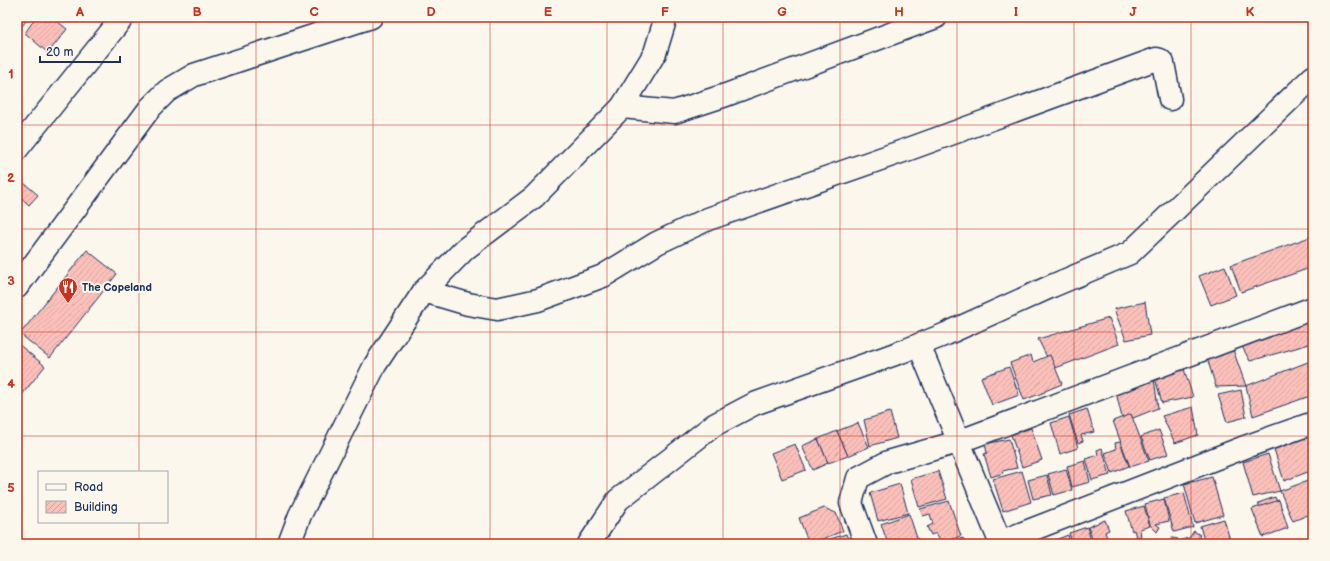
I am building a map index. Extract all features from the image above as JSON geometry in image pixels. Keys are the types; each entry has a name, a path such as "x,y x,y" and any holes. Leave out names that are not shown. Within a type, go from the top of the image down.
{"street":[{"path":"17,149 123,17"},
{"path":"17,287 150,108 167,91 194,75 371,17"},
{"path":"289,544 300,515 375,365 424,291 465,249 534,197 622,107 655,53 666,17"},
{"path":"622,107 674,112 726,95 936,17"},
{"path":"424,291 468,304 497,309 538,300 603,276 657,243 708,219 909,149 1156,59 1163,63 1170,99"},
{"path":"588,544 618,500 714,425 754,404 919,346 1052,286 1130,253 1313,78"},
{"path":"866,544 850,503 858,478 888,462 958,442 1313,308"},
{"path":"919,346 1000,543 1245,447 1313,423"}],"building":[{"path":"17,17 29,17 19,30 17,28"},
{"path":"36,17 52,17 67,29 48,53 25,33"},
{"path":"65,17 76,17 72,23"},
{"path":"17,177 38,195 29,205 17,194"},
{"path":"1313,236 1313,267 1241,292 1231,265"},
{"name":"The Copeland","path":"87,250 117,274 50,358 20,334"},
{"path":"1225,266 1236,295 1211,305 1199,276"},
{"path":"1145,302 1150,335 1126,340 1114,309"},
{"path":"1109,318 1119,344 1053,369 1038,339"},
{"path":"1313,318 1313,343 1250,361 1240,343"},
{"path":"17,343 45,366 17,401"},
{"path":"1232,347 1246,386 1216,387 1207,358"},
{"path":"1031,355 1033,362 1050,355 1062,384 1024,400 1010,363"},
{"path":"1313,360 1313,395 1253,416 1246,386"},
{"path":"1182,363 1193,397 1162,403 1153,371"},
{"path":"1009,367 1019,395 992,405 981,377"},
{"path":"1153,371 1158,408 1123,422 1114,384"},
{"path":"1241,390 1246,417 1227,422 1218,395"},
{"path":"1193,407 1198,435 1175,443 1162,416"},
{"path":"1087,409 1094,432 1081,435 1083,441 1078,443 1069,415"},
{"path":"890,412 897,438 870,446 864,420"},
{"path":"1131,414 1149,461 1130,467 1113,421"},
{"path":"1069,417 1078,448 1060,454 1051,423"},
{"path":"858,423 869,447 848,456 837,431"},
{"path":"1031,428 1042,460 1022,467 1011,435"},
{"path":"1159,430 1168,454 1150,460 1141,437"},
{"path":"837,431 848,456 828,463 818,439"},
{"path":"1313,435 1313,470 1284,481 1274,449"},
{"path":"818,439 828,463 813,470 802,446"},
{"path":"1009,439 1017,468 1002,471 1003,473 991,477 984,454 987,453 985,444"},
{"path":"1120,442 1129,466 1112,473 1105,453 1116,449 1115,443"},
{"path":"795,444 806,470 782,479 771,453"},
{"path":"1102,448 1110,475 1092,480 1086,459 1098,455 1097,450"},
{"path":"1268,454 1280,491 1253,497 1243,462"},
{"path":"1085,461 1090,482 1072,487 1067,466"},
{"path":"1066,469 1072,490 1054,495 1048,474"},
{"path":"938,471 947,499 919,507 911,479"},
{"path":"1022,471 1031,502 1003,511 993,479"},
{"path":"1047,475 1052,495 1033,499 1028,480"},
{"path":"1212,477 1223,515 1195,523 1184,484"},
{"path":"1313,479 1313,513 1293,521 1280,491"},
{"path":"900,484 908,513 878,521 870,493"},
{"path":"1184,493 1193,527 1174,532 1164,498"},
{"path":"1275,497 1284,520 1266,524 1258,503"},
{"path":"1164,499 1169,521 1156,524 1160,527 1157,532 1150,525 1145,504"},
{"path":"1279,500 1288,528 1263,537 1252,509"},
{"path":"949,501 961,536 942,543 936,533 931,535 927,527 933,524 930,514 923,516 920,509"},
{"path":"1144,506 1150,526 1140,529 1141,537 1136,537 1134,530 1132,531 1126,511"},
{"path":"824,508 836,513 843,531 809,544 799,518"},
{"path":"909,514 919,544 888,544 881,524"},
{"path":"1224,519 1231,544 1205,544 1200,526"},
{"path":"1105,520 1109,530 1105,532 1109,544 1094,544 1088,527"},
{"path":"1087,527 1092,544 1073,544 1069,533"},
{"path":"1194,531 1200,535 1201,544 1182,544 1181,540 1189,538"},
{"path":"846,534 850,544 822,544 821,542"},
{"path":"1068,535 1071,544 1051,544 1050,542"},
{"path":"963,538 966,544 942,544 947,543"},
{"path":"1172,538 1178,539 1177,544 1172,544"},
{"path":"1156,539 1157,544 1138,544"}],"place":[{"name":"The Copeland","path":"68,304"}]}
